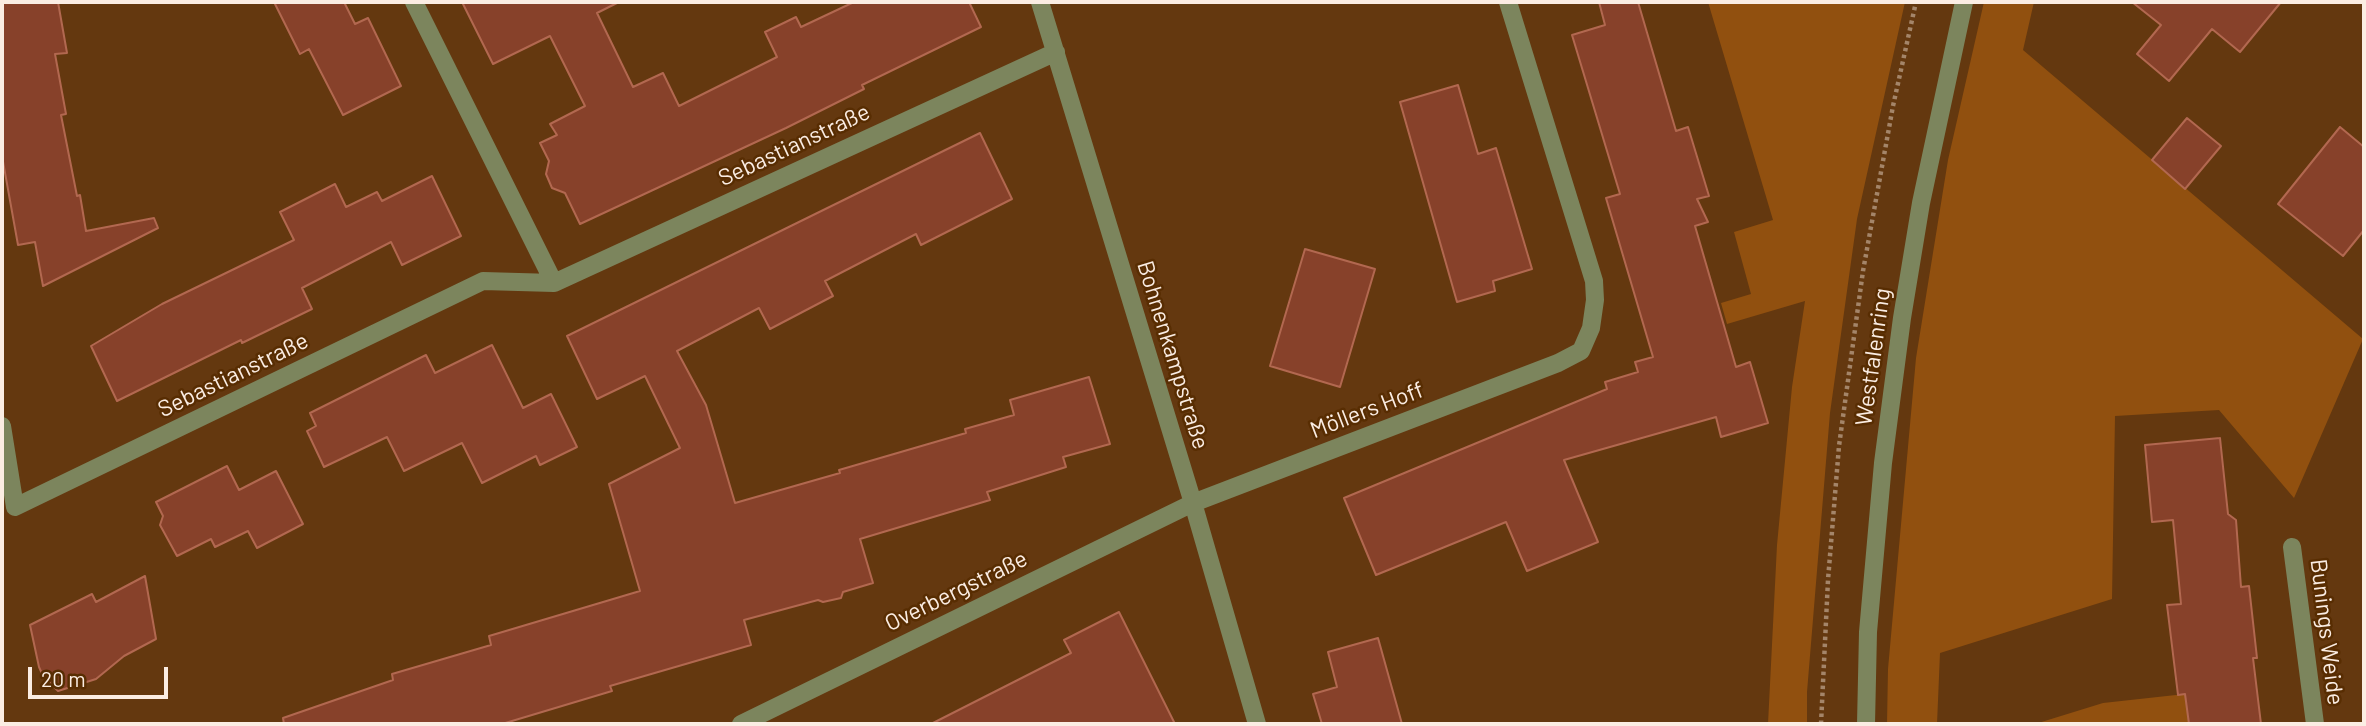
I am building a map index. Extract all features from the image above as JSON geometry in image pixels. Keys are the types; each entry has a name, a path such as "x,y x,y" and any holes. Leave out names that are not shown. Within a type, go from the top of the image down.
{"street":[{"path":"414,2 554,283"},
{"name":"Bohnenkampstraße","path":"1040,2 1193,503 1257,724"},
{"name":"Möllers Hoff","path":"1193,503 1558,363 1581,351 1591,328 1595,300 1594,281 1508,2"},
{"name":"Westfalenring","path":"1866,724 1868,632 1883,463 1902,318 1921,203 1964,2"},
{"name":"Sebastianstraße","path":"2,426 15,508 483,281 554,283 1056,52"},
{"name":"Overbergstraße","path":"741,724 1193,503"},
{"name":"Bunings Weide","path":"2292,547 2315,724"}],"path":[{"path":"1821,724 1828,580 1841,432 1863,271 1892,106 1916,2"}],"shaded area":[{"path":"1708,2 1905,2 1857,219 1830,413 1807,692 1807,724 1768,724 1777,545 1792,387 1805,301 1727,324 1721,303 1751,294 1734,232 1773,220"},
{"path":"1984,2 2034,2 2023,50 2363,339 2294,498 2219,410 2115,416 2112,599 1940,653 1937,724 1887,724 1888,669 1916,358 1948,160"},
{"path":"2185,694 2189,724 2035,724 2103,703"}],"building":[{"path":"2,2 58,2 67,53 55,54 66,114 61,115 86,231 154,218 158,228 43,286 35,242 18,245 2,156"},
{"path":"274,2 344,2 355,24 368,18 401,86 343,115 309,49 300,54"},
{"path":"462,2 619,2 597,13 633,87 663,73 679,106 777,57 765,32 796,17 801,27 854,2 969,2 981,27 862,85 864,89 786,128 580,224 565,193 552,188 546,174 549,161 540,143 557,135 550,124 585,106 550,36 493,64"},
{"path":"1599,2 1638,2 1676,131 1688,127 1709,196 1697,199 1708,222 1695,226 1736,367 1750,362 1768,423 1721,437 1716,417 1564,460 1598,542 1527,571 1506,522 1376,575 1344,498 1607,389 1605,382 1638,372 1635,362 1653,357 1606,198 1620,194 1572,35 1605,25"},
{"path":"2132,2 2281,2 2240,52 2212,29 2169,81 2137,54 2161,25"},
{"path":"1458,85 1478,154 1496,148 1532,269 1493,281 1495,291 1457,302 1400,102"},
{"path":"2187,118 2221,146 2185,189 2152,160"},
{"path":"2340,127 2364,147 2364,230 2343,256 2278,204"},
{"path":"980,133 1012,199 921,245 916,234 825,281 833,296 770,329 759,308 677,351 706,405 735,503 966,433 965,429 1014,415 1010,400 1089,377 1110,444 1063,457 1066,467 987,492 990,500 860,539 873,583 843,592 841,598 823,602 818,600 744,620 751,645 610,686 612,691 502,724 284,724 283,718 393,680 392,674 491,645 489,636 640,591 609,484 680,448 645,376 597,399 567,336"},
{"path":"432,176 461,236 402,265 391,242 302,288 312,309 242,343 241,340 117,401 91,346 162,304 294,240 280,212 335,184 346,207 377,192 382,201"},
{"path":"1305,249 1375,269 1340,387 1270,366"},
{"path":"492,345 523,408 551,394 577,447 540,465 536,456 482,483 462,443 404,471 387,437 324,467 307,431 316,426 310,413 426,355 435,373"},
{"path":"2220,438 2228,514 2236,520 2241,587 2249,586 2257,658 2253,658 2261,724 2189,724 2185,694 2178,695 2167,605 2181,604 2173,520 2152,522 2145,445"},
{"path":"227,466 239,490 276,471 303,524 257,548 248,531 215,547 211,539 177,556 160,525 163,516 156,502"},
{"path":"145,576 156,639 124,656 96,679 58,691 43,676 39,667 30,625 92,594 96,602"},
{"path":"1119,612 1175,724 931,724 1071,653 1064,640"},
{"path":"1378,638 1402,724 1322,724 1313,694 1337,687 1328,652"}]}
